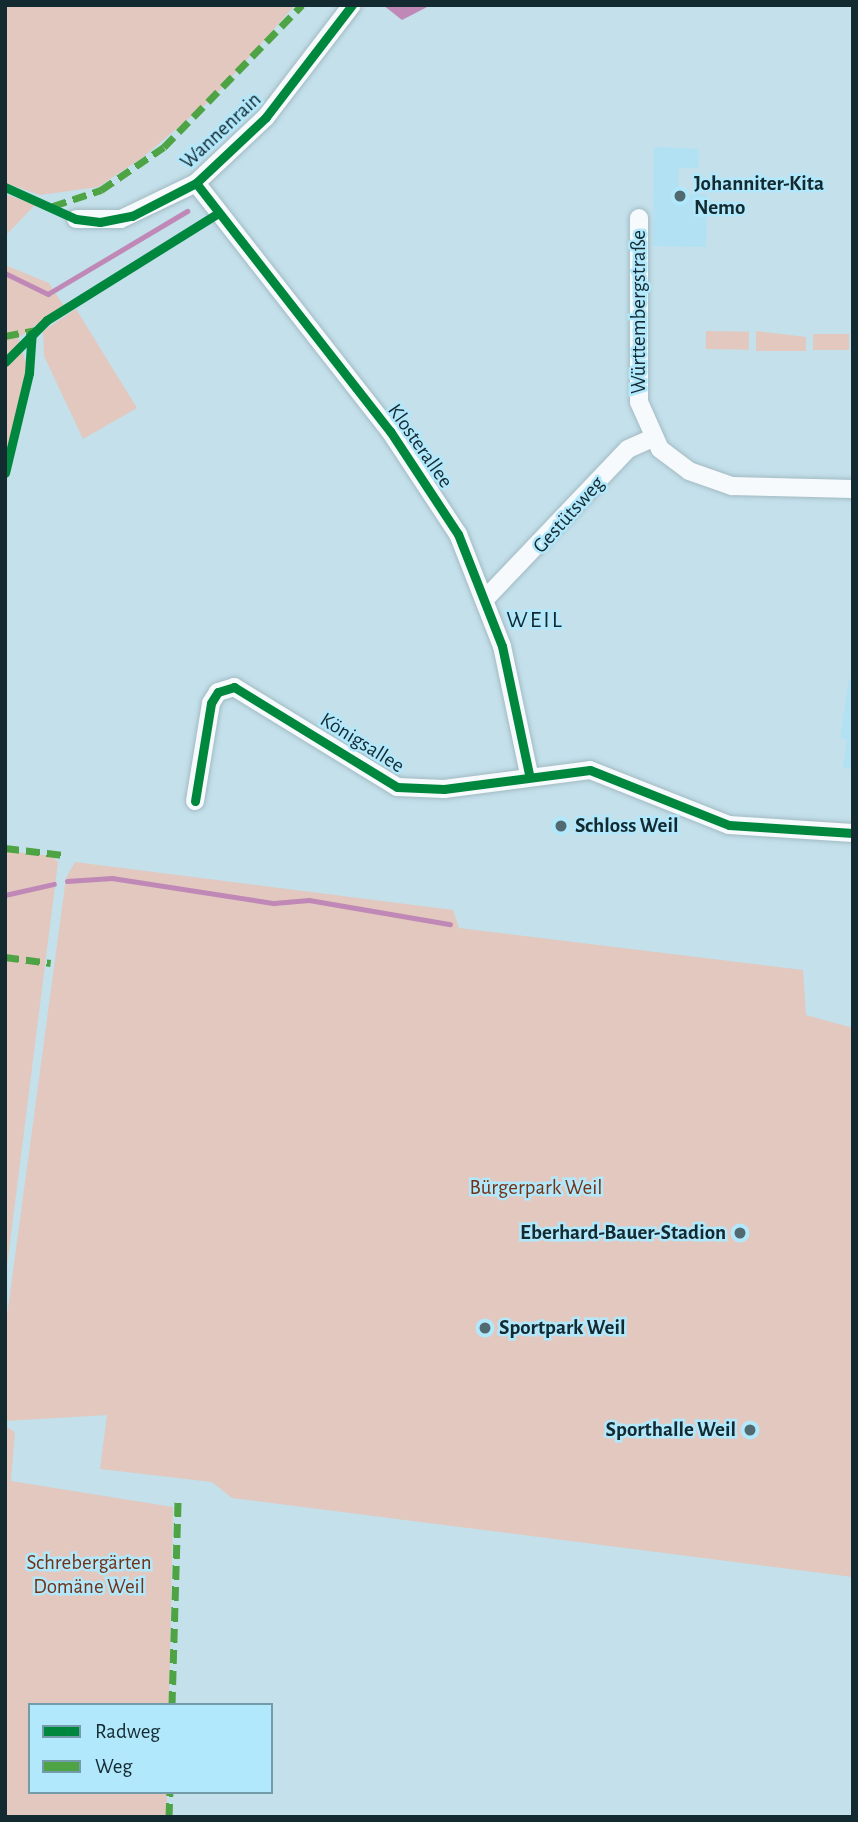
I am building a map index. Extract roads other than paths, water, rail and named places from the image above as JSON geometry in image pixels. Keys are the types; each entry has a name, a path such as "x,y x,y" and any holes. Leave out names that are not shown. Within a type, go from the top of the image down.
{"street":[{"name":"Wannenrain","path":"76,219 121,219 196,183 266,117 352,5"},
{"name":"Klosterallee","path":"196,183 405,452 457,534 487,597 529,774"},
{"name":"Württembergstraße","path":"639,218 638,393 653,438 681,467 732,486 853,489"},
{"name":"Gestütsweg","path":"487,597 628,449 653,438"},
{"name":"Königsallee","path":"195,801 211,703 218,692 234,687 397,787 444,789 529,774 590,770 729,825 853,833"}],"waterway":[{"path":"5,273 48,294 187,211"},
{"path":"67,881 112,878 274,903 309,900 450,924"},
{"path":"5,895 54,884"}],"place":[{"name":"Johanniter-Kita Nemo","path":"680,196"},
{"name":"Schloss Weil","path":"561,826"},
{"name":"Eberhard-Bauer-Stadion","path":"740,1233"},
{"name":"Sportpark Weil","path":"485,1328"},
{"name":"Sporthalle Weil","path":"750,1430"}],"district":[{"name":"WEIL","path":"535,621"}],"park label":[{"name":"Bürgerpark Weil","path":"536,1188"},
{"name":"Schrebergärten Domäne Weil","path":"89,1575"}]}
